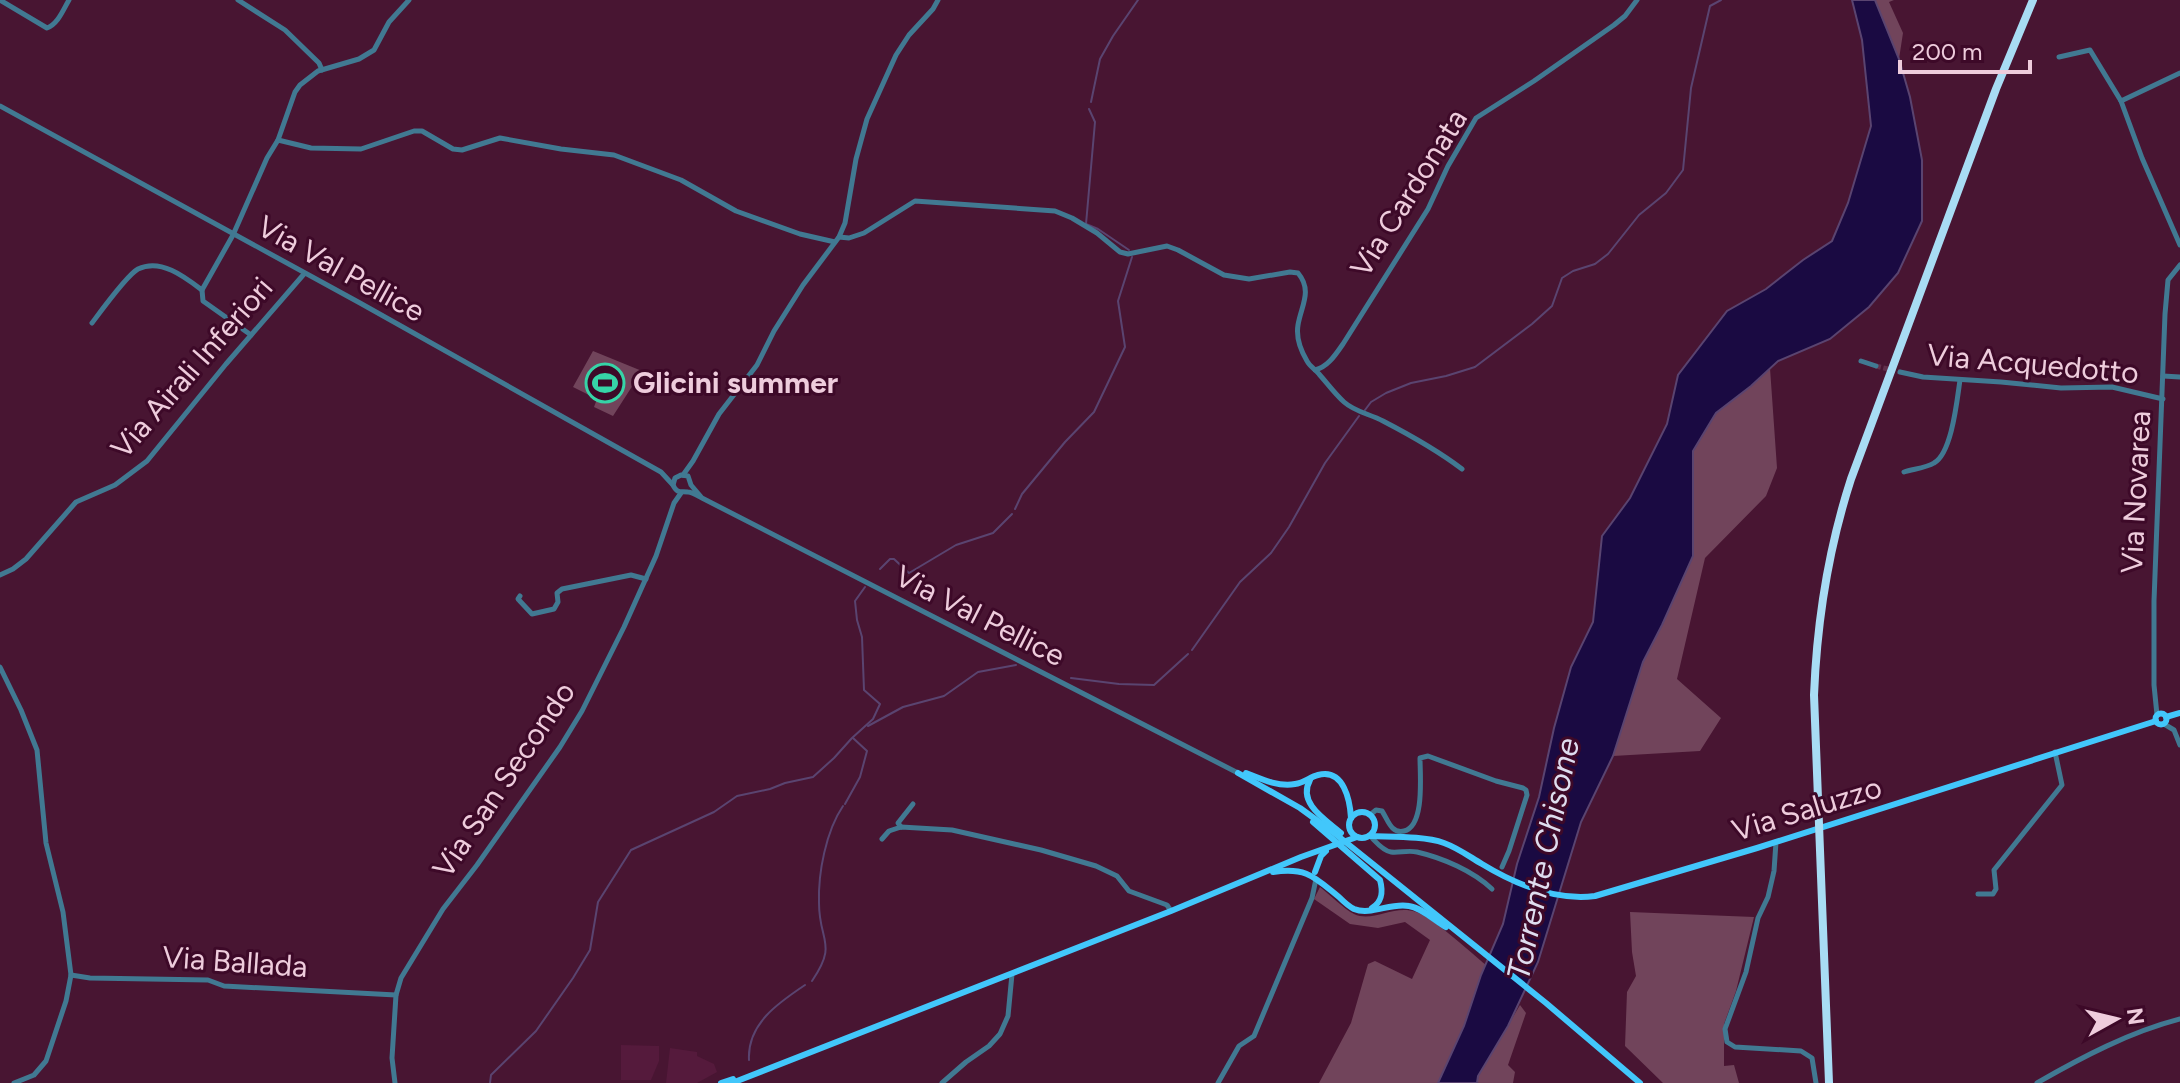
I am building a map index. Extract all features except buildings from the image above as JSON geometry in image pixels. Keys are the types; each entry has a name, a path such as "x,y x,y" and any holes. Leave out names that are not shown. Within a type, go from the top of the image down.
{"highway":[{"path":"1827,1083 1810,694 1819,584 1835,513 2009,43 2031,0"}],"main road":[{"path":"2156,718 2162,714 2165,721 2180,713"},
{"name":"Via Saluzzo","path":"1348,843 1370,836 1445,843 1502,875 1543,891 1587,897 1776,842 2156,718"},
{"path":"1238,773 1281,784 1294,784 1320,774 1329,774 1338,779 1350,798 1389,837"},
{"path":"1238,773 1300,808 1348,843 1640,1083"},
{"path":"1314,777 1305,790 1307,799 1335,834"},
{"path":"1350,798 1348,843 1380,880 1381,899 1368,910"},
{"path":"1351,818 1357,813 1367,813"},
{"path":"1370,836 1375,825"},
{"path":"1348,843 1349,827"},
{"path":"732,1083 1301,857 1348,843"},
{"path":"1316,875 1321,856 1329,848"},
{"path":"1301,857 1352,908 1368,910 1397,905 1413,906 1462,935"},
{"path":"1301,857 1304,872"},
{"path":"1247,881 1288,870 1316,875"},
{"path":"721,1083 790,1061"}],"street":[{"path":"0,0 47,28 57,20 69,0"},
{"path":"238,0 285,30 319,63 322,70"},
{"path":"251,335 203,301 202,290 233,235 263,166 278,140 295,92 308,78 322,70 359,59 374,50 389,22 409,0"},
{"path":"674,503 674,480 693,461 719,414 757,365 803,285 837,240 845,223 856,159 867,119 896,55 938,0"},
{"name":"Via Cardonata","path":"1315,370 1328,363 1343,344 1428,209 1476,118 1614,25 1637,0"},
{"path":"2059,57 2090,50 2121,101 2180,245"},
{"path":"2121,101 2180,73"},
{"name":"Via Val Pellice","path":"0,106 661,472"},
{"path":"278,140 311,148 361,149 422,131 453,149 471,148 500,138 614,155 681,180 736,211 800,234 837,240 849,238 864,233 915,201 968,204 1064,214 1097,233 1120,252 1128,254 1167,246 1224,275 1249,279 1298,273 1305,281 1306,290 1297,329 1309,366 1353,409 1379,419 1435,449 1462,469"},
{"name":"Via Novarea","path":"2156,718 2153,644 2166,302 2168,280 2180,265"},
{"path":"92,323 137,270 153,266 166,268 202,290"},
{"name":"Via Airali Inferiori","path":"0,575 26,559 76,502 115,485 147,461 304,274"},
{"path":"1861,361 1876,366"},
{"name":"Via Acquedotto","path":"1900,372 1923,377 2061,388 2114,387 2163,399"},
{"path":"2163,376 2180,377"},
{"path":"1904,472 1933,464 1942,456 1947,446 1960,380"},
{"path":"674,503 688,487 693,461"},
{"path":"661,472 681,475"},
{"path":"661,472 674,487 688,487"},
{"path":"681,475 688,487"},
{"name":"Via Val Pellice","path":"688,487 702,498 1238,773"},
{"name":"Via San Secondo","path":"395,1083 392,1058 396,995 401,978 426,934 560,747 582,711 646,579 674,503"},
{"path":"520,596 518,599 532,614 543,613 554,609 558,602 557,593 562,589 631,575 646,579"},
{"path":"0,667 37,750 46,843 61,902 71,975 66,1001 46,1061 34,1075 14,1083"},
{"path":"2165,721 2174,730 2180,745"},
{"path":"1978,894 1993,894 1996,889 1994,870 2062,785 2055,752"},
{"path":"1367,813 1382,811 1395,831 1408,830 1414,825 1419,807 1420,758 1428,756 1526,790 1523,809 1502,867"},
{"path":"901,827 898,823 913,804"},
{"path":"882,839 889,831 901,827 952,830 1041,850 1096,866 1117,876 1129,891 1167,905 1171,911"},
{"path":"1370,836 1384,849 1416,852 1471,873 1492,889"},
{"path":"1776,842 1768,897 1758,918 1746,972 1725,1029 1727,1042 1735,1047 1801,1051 1812,1058 1816,1083"},
{"path":"1218,1083 1239,1046 1254,1036 1312,898 1316,875"},
{"path":"942,1083 1000,1034 1008,1016 1012,974"},
{"name":"Via Ballada","path":"71,975 208,980 224,986 396,995"},
{"path":"2037,1083 2115,1042 2180,1019"}],"shaded area":[{"path":"1875,0 1894,0 1889,2 1903,33 1899,59"},
{"name":"Glicini summer","path":"593,351 642,371 613,416 594,407 597,399 573,387"},
{"path":"1770,368 1777,468 1766,496 1705,558 1677,679 1721,718 1700,751 1613,756 1643,662 1662,625 1694,500 1693,452 1716,413"},
{"path":"1320,887 1346,909 1361,916 1400,910 1416,912 1442,928 1486,965 1464,1026 1438,1083 1319,1083 1351,1023 1368,964 1375,961 1412,979 1430,940 1405,922 1378,928 1350,924 1314,899"},
{"path":"1630,912 1754,917 1736,991 1724,1024 1724,1066 1734,1065 1739,1083 1663,1083 1625,1046 1627,992 1636,976"},
{"path":"1520,1005 1526,1013 1508,1065 1515,1072 1513,1083 1477,1083 1478,1076"},
{"path":"621,1045 659,1046 659,1061 651,1080 621,1080"},
{"path":"670,1048 697,1052 697,1056 714,1064 717,1072 697,1083 666,1083"}],"water":[{"name":"Torrente Chisone","path":"1852,0 1875,0 1899,59 1922,160 1922,221 1898,273 1869,307 1830,339 1778,361 1716,413 1693,451 1693,556 1643,662 1613,756 1581,822 1538,962 1477,1083 1438,1083 1464,1026 1503,924 1571,667 1593,622 1602,536 1630,498 1667,424 1678,375 1727,311 1766,289 1832,241 1848,203 1871,126 1862,40"}],"waterway":[{"path":"1091,102 1100,59 1138,0"},
{"path":"1365,410 1371,402 1386,393 1411,383 1475,367 1552,306 1562,278 1595,264 1608,254 1639,215 1666,193 1683,170 1691,88 1710,6 1721,0"},
{"path":"1089,109 1095,122 1086,224 1129,250"},
{"path":"1015,509 1022,494 1094,412 1125,347 1118,301 1132,257"},
{"path":"1192,650 1240,582 1271,553 1325,463 1359,416"},
{"path":"880,569 894,559 909,573 956,545 993,533 1012,514"},
{"path":"490,1083 491,1075 536,1031 590,950 598,902 631,850 714,812 737,796 813,777 873,719 880,704 864,690 862,637 855,601 865,587"},
{"path":"1071,678 1154,685 1188,654"},
{"path":"868,726 903,707 944,696 978,672 1016,665"},
{"path":"845,804 860,777 867,751 853,738"},
{"path":"812,981 826,950 819,903 822,866 832,827 843,806"},
{"path":"749,1060 753,1036 759,1025 775,1007 805,985"}],"tunnel":[{"path":"1876,366 1900,372"}],"place":[{"name":"Glicini summer","path":"605,383"}]}
